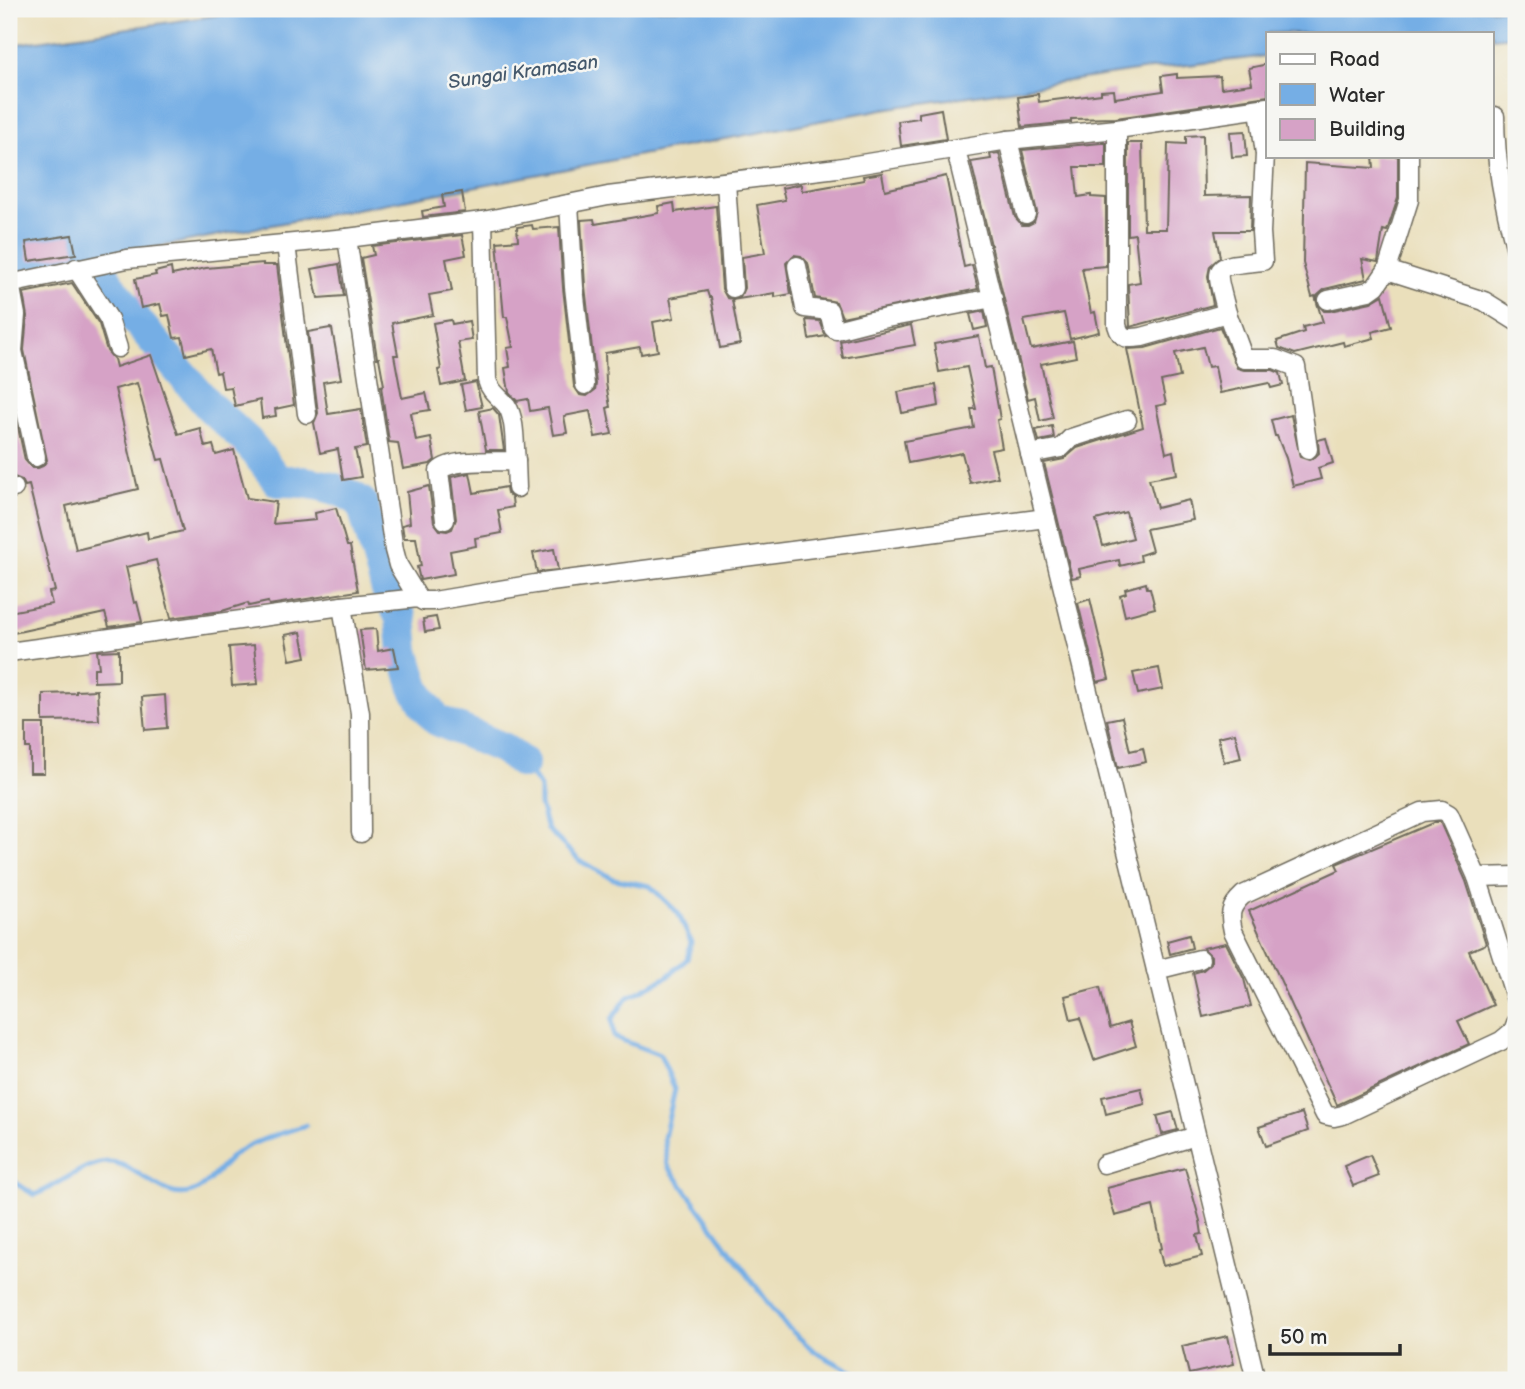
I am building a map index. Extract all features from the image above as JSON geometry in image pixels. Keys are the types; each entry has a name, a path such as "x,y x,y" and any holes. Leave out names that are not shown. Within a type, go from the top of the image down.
{"street":[{"path":"36,457 13,351 16,315 9,284 127,259 347,238 482,221 608,196 837,168 1008,141 1264,108 1265,155 1261,232 1263,261 1224,266 1217,277 1244,359 1275,359 1296,367 1308,449"},
{"path":"1495,116 1495,149 1516,250"},
{"path":"1116,129 1119,333 1123,338 1142,337 1227,313"},
{"path":"1008,141 1026,214"},
{"path":"956,150 1256,1380"},
{"path":"1328,300 1369,291 1387,270 1409,200 1409,158"},
{"path":"726,182 733,288"},
{"path":"569,204 574,286 585,385"},
{"path":"482,221 487,380 491,390 506,406 510,415 517,488"},
{"path":"347,238 394,550 412,598"},
{"path":"286,244 307,414"},
{"path":"797,266 805,308 829,311 833,328 836,330 993,298"},
{"path":"77,268 109,319 118,348"},
{"path":"1387,270 1484,301 1516,321"},
{"path":"1030,454 1062,448 1071,438 1127,420"},
{"path":"445,520 439,471 454,464 516,461"},
{"path":"9,652 374,602 412,598 434,601 535,584 1046,518"},
{"path":"342,606 360,713 361,833"},
{"path":"1516,1000 1477,877 1449,814 1442,810 1432,809 1242,895 1233,904 1229,916 1233,931 1325,1115 1343,1115 1501,1041 1513,1031 1516,1023"},
{"path":"1477,877 1516,876"},
{"path":"1156,970 1200,959"},
{"path":"1104,1164 1196,1136"}],"water":[{"name":"Sungai Kramasan","path":"262,9 1516,9 1516,36 1494,38 1494,32 1266,32 1266,56 1142,70 883,109 9,275 9,45"}],"building":[{"path":"1266,64 1266,96 1116,118 1071,119 1071,122 1022,127 1018,97 1038,94 1039,102 1114,90 1115,98 1163,91 1161,76 1177,74 1177,78 1220,76 1221,88 1252,84 1249,68"},
{"path":"941,109 946,139 901,146 898,121 919,118 919,113"},
{"path":"1245,131 1247,156 1232,157 1230,132"},
{"path":"1203,135 1204,196 1251,195 1250,231 1215,231 1220,257 1210,266 1208,276 1213,305 1130,327 1128,284 1140,282 1135,234 1128,235 1128,143 1142,143 1144,229 1166,229 1168,143 1186,144 1186,136"},
{"path":"1106,143 1106,167 1075,167 1078,197 1091,195 1106,198 1106,266 1082,268 1091,313 1095,312 1099,332 1070,339 1064,313 1024,320 1031,349 1073,341 1076,357 1041,364 1053,418 1040,421 1035,397 1028,399 971,162 991,159 990,154 999,153 1015,217 1022,225 1028,225 1034,222 1037,212 1022,150"},
{"path":"1373,158 1398,158 1398,198 1387,231 1383,230 1378,262 1362,259 1366,279 1325,289 1317,296 1317,303 1315,296 1312,297 1303,263 1305,163 1374,168"},
{"path":"882,173 885,190 946,176 964,267 972,265 978,289 842,317 836,302 815,298 808,263 801,256 794,255 786,263 791,294 775,297 775,293 732,300 740,344 720,348 711,297 707,291 670,298 674,318 653,322 658,351 641,354 640,347 605,353 610,407 607,408 612,434 595,437 590,411 564,416 567,433 553,435 548,408 530,411 528,399 517,401 509,392 505,368 510,367 507,348 513,347 507,317 504,317 497,242 518,240 517,227 559,227 574,386 580,395 587,396 595,390 596,384 581,220 594,219 595,224 659,213 658,206 674,203 675,212 716,206 722,289 727,298 734,299 740,297 744,288 742,257 765,253 757,205 785,200 782,188 801,184 802,191 864,180 863,176"},
{"path":"462,192 465,212 423,217 422,211 444,207 442,195"},
{"path":"72,235 76,254 29,261 26,242"},
{"path":"462,235 466,255 446,259 452,291 429,295 433,315 392,323 398,355 394,355 402,398 426,393 430,410 411,413 416,441 431,438 435,460 430,464 403,469 398,443 389,442 381,386 384,385 361,258 374,255 372,246"},
{"path":"263,263 277,265 294,405 275,409 276,416 262,418 260,400 235,406 231,387 223,388 220,372 216,373 211,349 186,355 182,337 174,338 169,315 163,316 160,304 141,308 135,279 156,275 155,272 171,268 172,275 206,268"},
{"path":"339,264 344,296 318,298 312,269"},
{"path":"72,283 99,324 107,351 114,359 116,367 151,355 178,434 200,428 205,447 213,445 216,455 234,450 247,498 276,502 273,524 316,520 315,513 336,508 347,546 350,546 358,591 269,605 268,602 249,606 248,603 222,611 171,618 156,560 126,567 134,603 137,602 142,622 109,627 105,613 9,634 9,612 52,604 49,592 55,591 29,485 25,486 22,480 14,477 9,456 9,385 25,460 32,468 38,468 47,460 24,350 27,316 23,293","holes":["137,383 158,460 163,459 183,531 148,539 147,532 76,550 66,506 138,489 115,389"]},
{"path":"1383,295 1391,327 1372,332 1374,338 1344,346 1343,342 1295,354 1279,348 1277,341 1304,332 1303,327 1323,322 1317,303 1324,311 1330,311 1371,302"},
{"path":"984,311 987,327 974,330 970,314"},
{"path":"451,320 452,324 469,321 472,340 458,342 465,381 441,386 438,370 441,369 433,323"},
{"path":"806,320 820,321 826,336 809,339"},
{"path":"911,325 915,345 843,358 840,341"},
{"path":"1220,327 1237,368 1273,370 1280,373 1283,385 1271,388 1269,383 1220,393 1215,366 1208,367 1203,347 1175,353 1180,377 1161,381 1166,404 1156,406 1166,453 1173,451 1177,474 1149,479 1157,508 1189,500 1193,520 1146,529 1152,551 1140,555 1141,561 1120,566 1119,560 1079,569 1081,576 1072,578 1044,463 1064,459 1077,448 1143,427 1127,349 1145,348","holes":["1126,512 1133,538 1103,546 1096,520"]},
{"path":"330,328 341,379 323,382 328,414 361,409 367,447 355,449 361,477 343,480 338,449 320,453 314,423 318,413 308,332"},
{"path":"979,336 985,368 991,367 1002,448 991,450 998,477 970,483 962,453 908,463 904,441 974,428 971,409 976,409 967,367 939,372 934,344"},
{"path":"476,382 482,407 466,410 461,385"},
{"path":"936,385 939,406 902,413 898,392"},
{"path":"493,408 499,415 504,450 486,450 479,411"},
{"path":"1291,415 1300,457 1309,460 1314,458 1319,453 1318,440 1326,438 1333,463 1318,468 1321,479 1293,486 1286,458 1275,436 1271,420"},
{"path":"1052,426 1054,438 1039,441 1036,430"},
{"path":"470,473 474,493 506,487 512,498 513,507 498,510 502,533 475,538 476,546 450,551 454,574 420,580 417,567 421,566 416,538 404,538 402,525 410,523 407,492 429,486 434,522 440,530 447,531 452,529 456,519 451,477"},
{"path":"554,549 558,570 537,572 533,553"},
{"path":"1146,583 1155,608 1125,616 1120,595 1126,593 1125,589"},
{"path":"1090,599 1109,679 1097,682 1078,603"},
{"path":"436,617 439,630 425,632 423,619"},
{"path":"376,629 378,651 394,648 398,667 366,670 360,630"},
{"path":"301,632 306,657 290,660 285,635"},
{"path":"254,645 258,684 232,686 229,647"},
{"path":"119,650 119,681 94,682 94,668 99,668 97,651"},
{"path":"1159,668 1163,689 1138,694 1133,673"},
{"path":"97,690 99,720 43,721 43,694"},
{"path":"165,695 167,728 145,730 142,697"},
{"path":"1122,717 1130,751 1143,748 1146,762 1118,768 1107,720"},
{"path":"26,724 44,724 44,773 30,773"},
{"path":"1235,733 1241,758 1224,762 1218,737"},
{"path":"1440,822 1466,881 1486,944 1469,951 1493,1005 1458,1021 1469,1044 1337,1105 1249,911 1339,870 1336,864"},
{"path":"1189,935 1192,948 1170,954 1167,941"},
{"path":"1226,943 1244,979 1251,1006 1203,1017 1193,973 1203,970 1211,963 1211,956 1203,948"},
{"path":"1100,987 1110,1028 1129,1022 1136,1046 1094,1060 1080,1018 1071,1020 1065,996"},
{"path":"1141,1088 1145,1104 1106,1114 1102,1097"},
{"path":"1173,1112 1178,1130 1162,1134 1157,1116"},
{"path":"1302,1113 1308,1131 1266,1146 1259,1127"},
{"path":"1370,1155 1379,1176 1353,1186 1344,1166"},
{"path":"1185,1168 1200,1221 1202,1234 1197,1235 1202,1256 1163,1266 1153,1206 1115,1216 1107,1188"},
{"path":"1228,1336 1234,1364 1189,1374 1182,1346"}],"waterway":[{"path":"94,231 105,278 136,320 209,406 248,442 278,481 322,485 343,492 362,503 387,590 401,618 404,651 415,688 437,720 502,748 523,763"},
{"path":"523,763 540,787 540,805 547,829 580,861 614,879 650,886 678,913 691,942 687,959 667,977 627,998 612,1019 614,1037 660,1055 675,1089 664,1138 668,1166 783,1323 814,1351 867,1380"},
{"path":"9,1175 17,1184 35,1195 81,1170 108,1162 129,1168 160,1187 181,1194 192,1192 204,1185 230,1158 244,1148 306,1125"}]}
